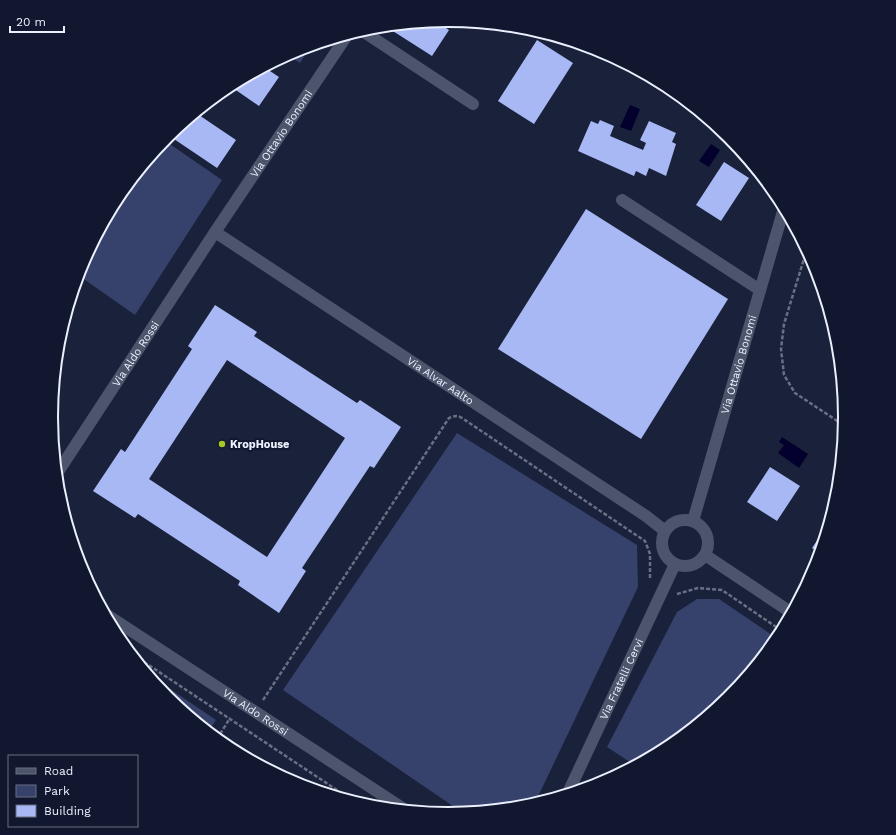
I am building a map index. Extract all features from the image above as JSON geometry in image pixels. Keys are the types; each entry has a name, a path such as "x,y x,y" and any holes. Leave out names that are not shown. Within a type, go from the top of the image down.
{"street":[{"path":"369,36 473,104"},
{"name":"Via Ottavio Bonomi","path":"215,232 343,41"},
{"path":"622,200 760,290"},
{"name":"Via Ottavio Bonomi","path":"693,521 782,215"},
{"name":"Via Aldo Rossi","path":"61,467 215,232"},
{"name":"Via Alvar Aalto","path":"215,232 646,516 665,531"},
{"path":"677,521 693,521 704,529 707,535 708,542 705,555 701,560 688,566 675,564 669,560 664,553 662,538 670,525 677,521"},
{"path":"705,555 788,610"},
{"name":"Via Fratelli Cervi","path":"570,788 675,564"},
{"name":"Via Aldo Rossi","path":"114,620 398,805"}],"path":[{"path":"804,258 784,324 781,349 784,375 795,393 838,421"},
{"path":"245,728 449,418 454,416 459,416 645,541 650,554 650,582 678,595 698,588 722,590 777,628"},
{"path":"143,661 342,794"},
{"path":"220,734 230,718"}],"green space":[{"path":"306,54 300,63 294,59"},
{"path":"169,144 222,180 135,315 83,279 98,245 123,201 154,160"},
{"path":"457,433 637,545 638,587 538,797 499,805 455,808 283,690"},
{"path":"697,599 719,599 772,635 742,675 724,694 686,727 665,742 631,763 607,747 677,612"},
{"path":"162,684 216,720 211,728"}],"shaded area":[{"path":"630,105 640,109 631,131 620,127"},
{"path":"711,144 720,150 709,167 699,161"},
{"path":"782,437 808,454 799,468 778,453 784,445 779,442"}],"building":[{"path":"445,27 449,30 432,56 393,31"},
{"path":"537,40 573,63 534,124 498,101"},
{"path":"269,70 279,77 259,106 236,90"},
{"path":"200,116 236,140 217,168 174,139"},
{"path":"600,120 614,126 610,136 643,150 646,143 640,140 649,121 676,133 672,142 676,144 666,176 649,168 646,176 636,171 634,176 578,151 591,121 598,124"},
{"path":"724,162 749,178 721,221 696,205"},
{"path":"586,209 728,299 641,439 498,349"},
{"path":"215,305 257,332 254,336 357,403 360,400 401,427 374,468 370,466 302,568 306,571 279,613 238,585 240,581 138,514 135,518 93,491 121,449 125,452 192,349 188,346","holes":["227,360 345,438 267,557 149,479"]},
{"path":"770,467 800,486 777,521 747,502"},
{"path":"820,536 815,550 812,548"}],"place":[{"name":"KropHouse","path":"222,444"}]}
